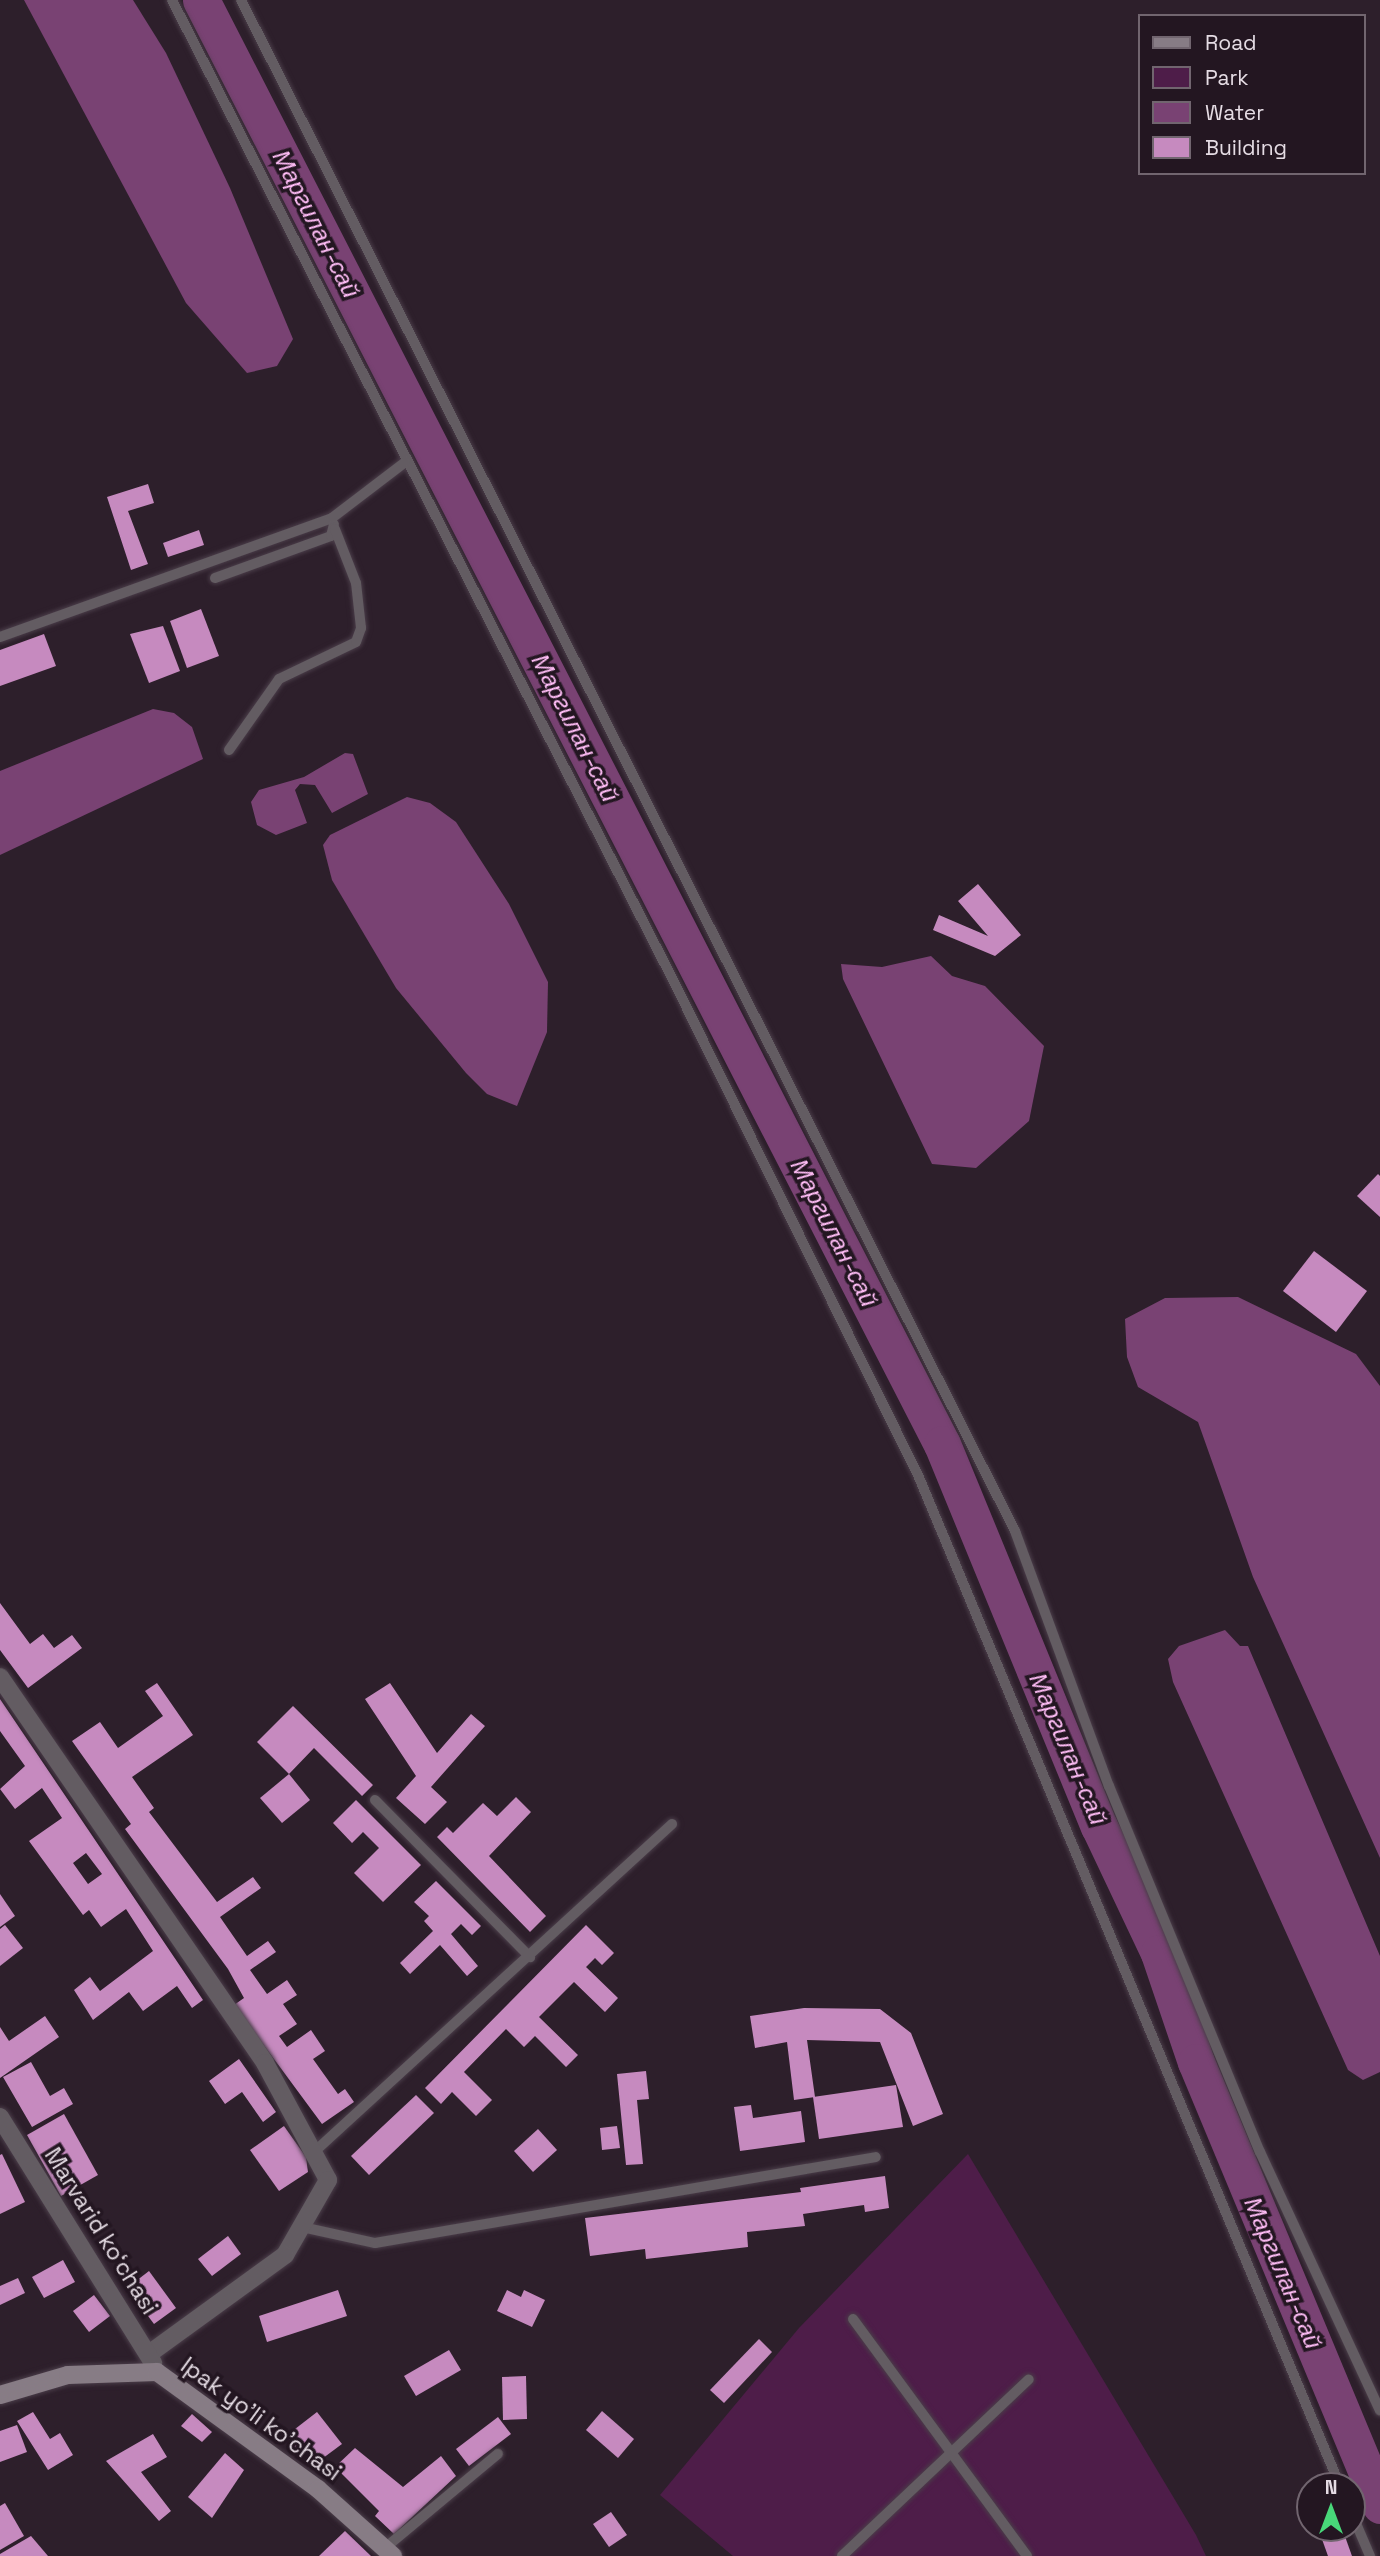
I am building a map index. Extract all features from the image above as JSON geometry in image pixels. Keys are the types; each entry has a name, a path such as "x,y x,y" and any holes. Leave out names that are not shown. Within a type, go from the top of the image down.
{"main road":[{"name":"Ipak yo'li ko'chasi","path":"0,2395 68,2375 157,2372 318,2489 389,2552"}],"street":[{"path":"0,1677 265,2063 328,2180 285,2255 150,2353"},
{"name":"Marvarid koʻchasi","path":"0,2117 150,2353 157,2372"}],"lane":[{"path":"172,0 404,463 672,978 918,1475 1334,2472"},
{"path":"241,0 1016,1531 1109,1786 1250,2127 1380,2410"},
{"path":"0,637 333,523 404,463"},
{"path":"215,578 331,536 333,523"},
{"path":"229,750 279,679 356,642 361,628 356,583 333,523"},
{"path":"375,1800 530,1957"},
{"path":"313,2153 530,1957 672,1824"},
{"path":"302,2227 375,2243 876,2157"},
{"path":"853,2319 1027,2556"},
{"path":"842,2556 1028,2379"},
{"path":"389,2552 498,2454"}],"green space":[{"path":"968,2154 1206,2556 733,2556 660,2495 799,2328"}],"water":[{"path":"24,0 133,0 166,53 230,188 293,339 277,366 247,373 186,303"},
{"path":"153,709 174,713 192,727 203,759 0,855 0,771"},
{"path":"345,753 353,754 368,794 332,813 315,785 300,784 295,790 307,823 276,835 257,825 251,802 259,790 304,777"},
{"path":"407,797 430,803 456,822 509,904 548,982 547,1032 517,1106 487,1094 466,1073 396,988 332,880 323,845 330,835"},
{"path":"931,956 952,976 985,986 1044,1046 1029,1121 976,1168 932,1164 843,979 841,964 882,967"},
{"path":"1238,1297 1356,1354 1380,1386 1380,1858 1253,1577 1198,1422 1138,1387 1127,1357 1125,1319 1165,1298"},
{"path":"1225,1630 1240,1646 1248,1646 1380,1956 1380,2072 1363,2080 1348,2070 1173,1682 1168,1659 1179,1646"}],"building":[{"path":"148,484 154,503 128,511 148,564 131,570 107,497"},
{"path":"199,530 204,545 168,557 163,543"},
{"path":"201,609 219,656 187,668 170,621"},
{"path":"163,626 180,671 149,683 130,634"},
{"path":"44,634 56,666 0,686 0,650"},
{"path":"978,884 1021,935 995,956 933,930 939,915 988,936 958,901"},
{"path":"1378,1174 1380,1176 1380,1217 1357,1196"},
{"path":"1314,1251 1367,1291 1336,1332 1283,1291"},
{"path":"0,1603 30,1644 43,1634 54,1648 72,1635 82,1648 28,1688 0,1650"},
{"path":"157,1683 193,1735 132,1777 154,1808 149,1812 217,1902 253,1877 261,1888 220,1917 247,1956 268,1941 276,1952 250,1970 267,1994 287,1980 297,1995 283,2004 297,2024 279,2036 287,2047 311,2030 325,2051 313,2059 338,2094 345,2089 354,2102 322,2124 234,2005 244,1998 228,1969 125,1829 131,1824 72,1741 100,1722 118,1748 163,1716 145,1691"},
{"path":"390,1683 437,1753 471,1714 485,1726 431,1787 447,1802 425,1824 396,1798 416,1776 365,1699"},
{"path":"0,1699 203,2000 192,2008 177,1986 143,2011 129,1992 93,2020 74,1990 90,1977 100,1991 153,1951 126,1909 101,1927 89,1910 83,1915 29,1841 62,1818 42,1788 15,1809 0,1789 25,1766 0,1731","holes":["86,1853 102,1874 88,1884 73,1863"]},
{"path":"293,1706 373,1785 362,1796 314,1748 289,1774 257,1742"},
{"path":"289,1774 310,1800 282,1823 260,1798"},
{"path":"516,1797 531,1812 489,1856 546,1916 530,1932 437,1837 447,1827 453,1833 483,1803 497,1816"},
{"path":"356,1800 421,1865 383,1902 354,1873 379,1848 363,1832 352,1843 333,1823"},
{"path":"436,1881 481,1926 472,1935 461,1924 451,1934 478,1966 467,1976 440,1945 410,1974 400,1963 433,1931 424,1921 429,1916 414,1902"},
{"path":"0,1894 15,1916 0,1927"},
{"path":"5,1925 23,1948 0,1966 0,1929"},
{"path":"586,1925 614,1953 602,1965 595,1958 586,1967 618,1998 605,2012 574,1982 539,2017 578,2055 566,2067 535,2036 524,2047 506,2029 464,2072 492,2100 476,2116 452,2092 441,2104 425,2088"},
{"path":"804,2008 880,2009 911,2033 943,2114 913,2126 880,2042 807,2040 815,2097 794,2100 787,2042 755,2048 750,2016"},
{"path":"45,2016 59,2037 0,2078 0,2027 9,2041"},
{"path":"239,2059 276,2112 263,2122 242,2092 225,2104 209,2081"},
{"path":"31,2062 50,2096 64,2088 73,2104 32,2127 3,2077"},
{"path":"646,2071 649,2099 637,2100 643,2164 626,2165 617,2074"},
{"path":"896,2085 903,2127 819,2139 813,2097"},
{"path":"416,2095 434,2113 369,2175 351,2156"},
{"path":"751,2105 753,2118 801,2111 805,2142 740,2151 734,2107"},
{"path":"64,2114 98,2175 61,2196 27,2135"},
{"path":"284,2126 306,2157 308,2172 279,2191 250,2150"},
{"path":"617,2126 620,2148 602,2150 600,2128"},
{"path":"538,2129 557,2150 533,2172 514,2151"},
{"path":"2,2154 25,2202 0,2214 0,2155"},
{"path":"885,2176 889,2208 865,2212 864,2205 803,2214 805,2226 747,2232 748,2247 646,2259 645,2249 590,2256 585,2218 801,2192 800,2188"},
{"path":"228,2236 241,2254 212,2276 198,2259"},
{"path":"63,2260 75,2282 44,2298 32,2277"},
{"path":"149,2271 176,2308 154,2324 127,2288"},
{"path":"18,2278 25,2293 0,2305 0,2286"},
{"path":"338,2290 347,2316 267,2342 259,2316"},
{"path":"507,2290 521,2297 524,2290 545,2300 532,2327 497,2311"},
{"path":"94,2295 110,2316 89,2332 73,2311"},
{"path":"759,2339 772,2352 724,2403 710,2390"},
{"path":"449,2350 461,2370 416,2396 404,2376"},
{"path":"526,2376 527,2419 503,2420 502,2377"},
{"path":"602,2411 634,2439 618,2458 586,2430"},
{"path":"33,2412 50,2439 60,2433 73,2455 48,2470 17,2421"},
{"path":"317,2412 342,2444 311,2467 286,2436"},
{"path":"192,2414 212,2432 202,2442 181,2426"},
{"path":"498,2417 511,2434 469,2466 456,2449"},
{"path":"17,2425 27,2452 0,2462 0,2431"},
{"path":"153,2434 167,2457 141,2472 171,2511 159,2521 106,2461"},
{"path":"355,2448 403,2487 441,2456 456,2476 394,2534 375,2516 379,2511 335,2467"},
{"path":"225,2453 244,2470 212,2518 188,2497"},
{"path":"5,2503 24,2536 0,2550 0,2506"},
{"path":"611,2512 627,2535 609,2547 593,2524"},
{"path":"345,2531 371,2556 319,2556"},
{"path":"31,2536 48,2556 0,2556 0,2554"},
{"path":"1323,2542 1347,2542 1352,2556 1328,2556"}],"waterway":[{"name":"Маргилан-сай","path":"201,0 942,1444 1099,1826 1159,1953 1196,2062 1380,2505"}]}
